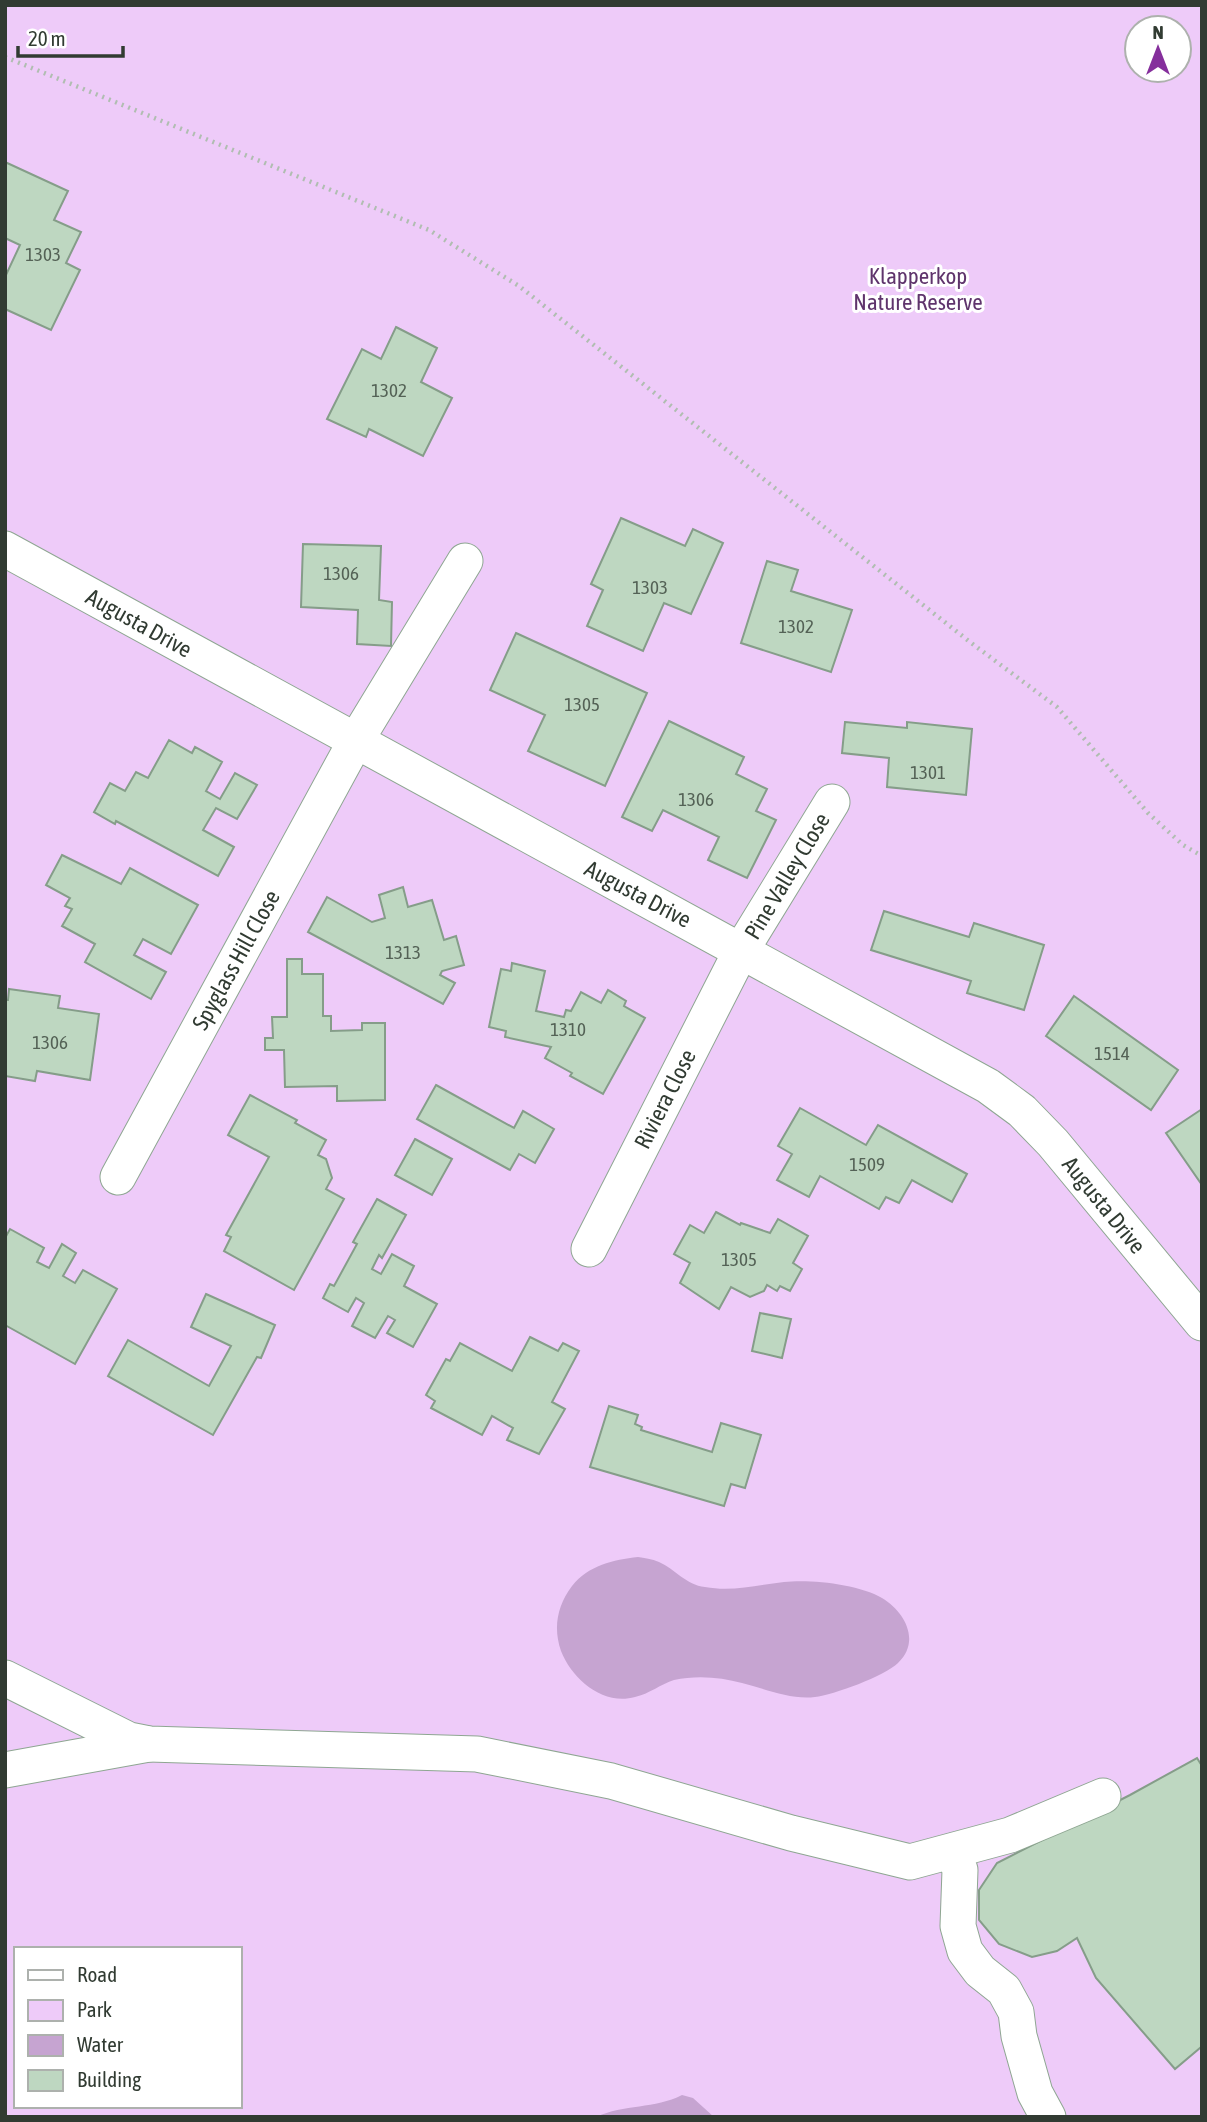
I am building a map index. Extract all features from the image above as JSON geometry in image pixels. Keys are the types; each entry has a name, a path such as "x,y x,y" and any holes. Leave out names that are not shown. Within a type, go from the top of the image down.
{"street":[{"name":"Augusta Drive","path":"5,549 355,742 742,949 988,1086 1022,1111 1053,1143 1202,1323"},
{"name":"Spyglass Hill Close","path":"118,1177 355,742 465,561"},
{"name":"Pine Valley Close","path":"742,949 832,802"},
{"name":"Riviera Close","path":"589,1249 742,949"},
{"path":"5,1678 129,1740 149,1744 477,1754 611,1781 791,1833 910,1862 1010,1835 1103,1796"},
{"path":"5,1770 149,1744"},
{"path":"953,1851 960,1870 958,1926 965,1951 981,1970 1004,1990 1016,2012 1019,2036 1035,2093 1048,2117"}],"path":[{"path":"5,57 429,230 519,286 959,633 1058,707 1148,813 1183,845 1202,856"}],"green space":[{"name":"Klapperkop Nature Reserve","path":"5,5 1202,5 1202,2117 5,2117"}],"water":[{"path":"638,1557 659,1562 698,1586 735,1588 807,1581 861,1589 882,1598 897,1611 907,1628 908,1646 898,1663 882,1674 846,1689 815,1697 788,1695 734,1681 700,1677 674,1680 635,1697 611,1698 590,1688 566,1661 557,1634 558,1617 572,1586 586,1573 611,1562"},
{"path":"682,2095 693,2098 714,2117 596,2117 617,2110 661,2103"}],"building":[{"path":"5,162 68,191 54,220 81,232 66,263 80,270 51,330 5,309 5,277 20,245 5,238"},
{"path":"396,327 437,348 421,382 452,398 423,456 369,429 366,437 327,419 362,349 381,359"},
{"path":"621,518 685,546 693,529 723,543 691,614 664,603 643,651 587,626 603,590 591,584"},
{"path":"303,544 381,546 379,600 392,602 391,646 357,644 358,610 301,607"},
{"path":"767,561 798,570 791,591 852,610 831,672 741,643"},
{"path":"516,633 647,693 605,786 528,751 545,715 490,690"},
{"path":"669,721 744,757 736,774 767,789 756,811 776,820 747,878 708,860 719,837 663,810 652,831 622,817"},
{"path":"845,722 907,728 907,722 972,729 966,795 887,787 889,758 842,753"},
{"path":"169,740 192,753 195,747 222,762 206,791 220,799 235,773 257,785 237,819 216,808 203,830 234,847 218,876 94,812 110,783 125,791 136,772 148,778"},
{"path":"62,855 121,884 130,868 198,905 171,954 143,939 134,955 166,972 151,999 85,962 95,944 62,926 72,909 65,906 70,898 46,885"},
{"path":"403,887 408,907 432,900 444,940 456,936 464,965 442,971 440,975 455,983 443,1004 308,932 327,897 372,922 385,918 379,895"},
{"path":"884,911 969,937 974,923 1044,945 1024,1010 967,993 971,981 871,950"},
{"path":"287,959 302,959 302,974 323,974 323,1016 331,1016 331,1031 362,1030 362,1023 385,1023 385,1100 337,1101 337,1086 285,1087 284,1050 265,1050 265,1038 273,1038 272,1017 287,1017"},
{"path":"512,963 545,971 536,1011 564,1017 566,1010 571,1011 581,992 601,1003 608,990 626,1001 624,1006 645,1018 603,1094 570,1076 572,1073 545,1058 551,1047 505,1037 506,1031 489,1027 501,969 511,971"},
{"path":"9,989 60,996 58,1008 99,1014 90,1080 37,1071 35,1081 5,1076 5,1000 8,1000"},
{"path":"1074,996 1178,1070 1151,1110 1046,1036"},
{"path":"436,1085 514,1128 523,1111 554,1129 535,1163 519,1154 510,1170 417,1119"},
{"path":"250,1095 297,1120 295,1123 326,1140 318,1155 326,1159 332,1178 326,1189 344,1199 294,1290 224,1251 231,1237 226,1235 269,1157 228,1135"},
{"path":"800,1108 866,1145 878,1125 967,1174 952,1202 912,1180 899,1203 886,1197 879,1209 820,1176 809,1197 777,1180 792,1154 778,1146"},
{"path":"1202,1109 1202,1185 1166,1133"},
{"path":"415,1139 452,1159 432,1195 395,1175"},
{"path":"377,1199 406,1215 382,1258 379,1255 372,1269 381,1274 392,1254 414,1266 404,1286 437,1304 413,1347 387,1333 395,1320 388,1316 375,1338 352,1326 364,1303 356,1298 348,1312 323,1298 330,1284 334,1286 357,1244 353,1242"},
{"path":"716,1212 740,1225 741,1223 770,1233 778,1219 808,1236 793,1263 802,1269 790,1291 780,1286 777,1291 767,1285 764,1291 750,1297 731,1287 719,1309 680,1283 690,1263 674,1254 690,1225 704,1233"},
{"path":"10,1229 44,1248 37,1262 49,1268 62,1244 76,1253 63,1276 75,1283 83,1270 117,1289 75,1364 5,1325 5,1238"},
{"path":"206,1294 275,1325 261,1358 257,1357 213,1435 108,1376 128,1340 209,1386 231,1346 191,1327"},
{"path":"760,1313 791,1319 782,1358 752,1351"},
{"path":"530,1337 558,1351 563,1343 579,1351 552,1402 565,1409 539,1454 507,1440 513,1428 492,1416 482,1435 431,1408 435,1401 426,1395 446,1359 450,1361 460,1343 512,1371"},
{"path":"609,1406 638,1415 635,1424 642,1427 641,1430 712,1452 721,1423 761,1435 745,1488 731,1484 724,1506 590,1467"},
{"path":"1197,1758 1202,1766 1202,2049 1175,2069 1096,1978 1077,1938 1057,1951 1032,1957 999,1944 979,1920 979,1890 997,1863"}]}
